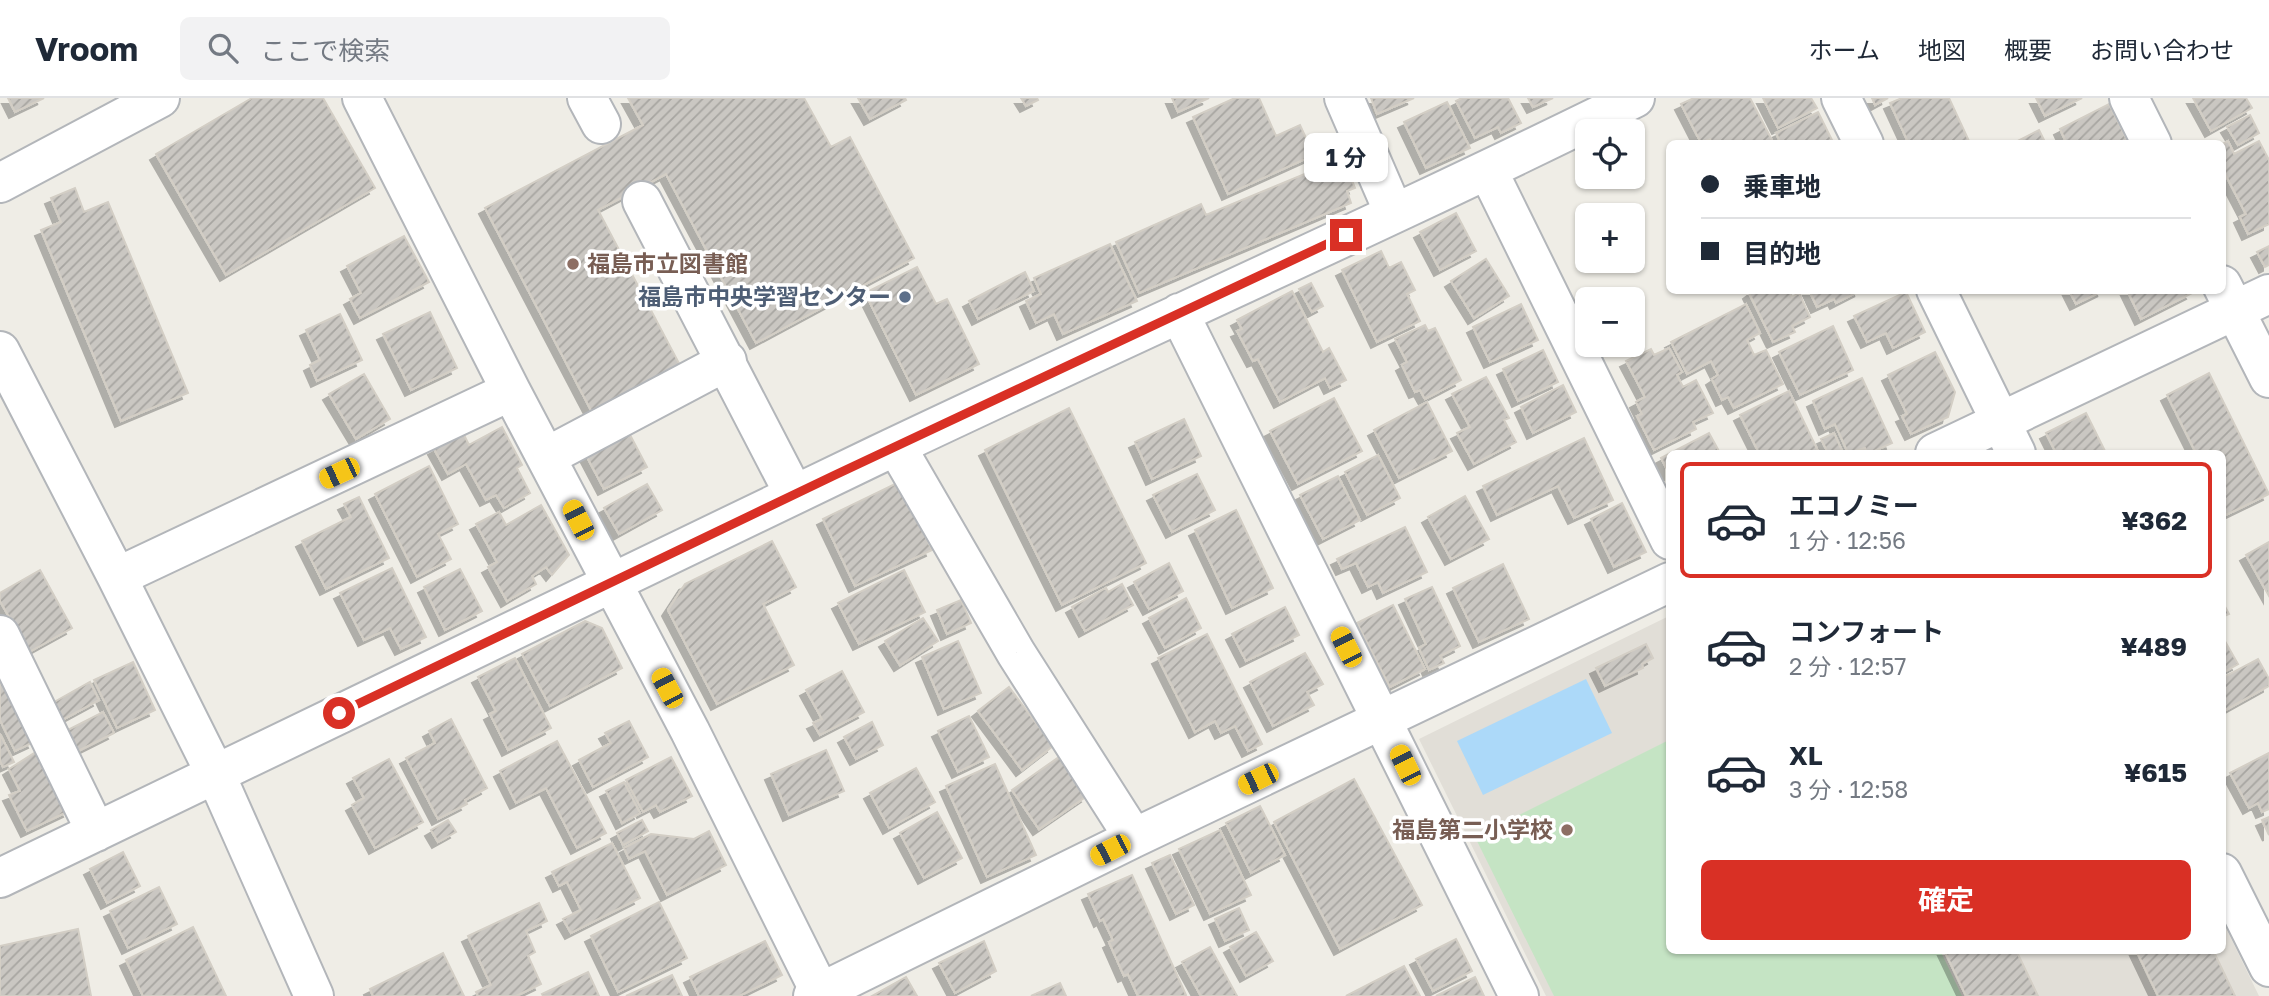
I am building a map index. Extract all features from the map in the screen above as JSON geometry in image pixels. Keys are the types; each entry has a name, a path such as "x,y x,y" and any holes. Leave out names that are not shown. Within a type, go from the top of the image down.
{"street":[{"path":"0,183 160,98"},
{"path":"362,98 511,391 690,731 819,995 1134,838 1666,584"},
{"path":"1344,98 1394,213"},
{"path":"0,878 611,582 1488,170 1634,98"},
{"path":"1842,98 1862,140"},
{"path":"2129,98 2150,140"},
{"path":"1488,170 1666,532"},
{"path":"642,201 794,495"},
{"path":"1938,294 2008,438"},
{"path":"1950,450 2008,438 2229,298 2269,294"},
{"path":"2229,298 2269,378"},
{"path":"1179,313 1519,996"},
{"path":"0,351 215,773 314,996"},
{"path":"546,457 727,361"},
{"path":"117,578 511,391"},
{"path":"897,446 1016,653 1134,838"},
{"path":"0,635 96,832"},
{"path":"2226,881 2269,967"}],"shaded area":[{"name":"福島第二小学校","path":"1666,617 1666,954 2226,954 2226,928 2259,996 1546,996 1419,739"}],"green space":[{"path":"1666,742 1666,954 1942,954 1962,996 1554,996 1475,837"}],"water":[{"path":"1586,679 1612,733 1483,795 1457,741"}],"building":[{"path":"8,98 44,98 15,112"},
{"path":"252,98 323,98 375,188 226,275 156,154"},
{"path":"628,98 804,98 831,147 850,137 914,258 756,343 666,174 598,210 682,369 594,416 485,208 643,125"},
{"path":"858,98 905,98 906,100 870,119"},
{"path":"1021,98 1037,98 1038,100 1026,106"},
{"path":"1172,98 1209,98 1178,112"},
{"path":"1235,98 1259,98 1276,136 1300,125 1314,155 1228,194 1193,117"},
{"path":"1371,98 1414,98 1377,114"},
{"path":"1462,98 1508,98 1521,123 1501,133 1498,127 1475,138 1456,101"},
{"path":"1528,98 1553,98 1533,107"},
{"path":"1694,98 1750,98 1772,140 1699,140 1681,104"},
{"path":"1763,98 1811,98 1817,108 1778,128"},
{"path":"1872,98 1888,98 1875,105"},
{"path":"1902,98 1949,98 1969,140 1907,140 1890,103"},
{"path":"2036,98 2082,98 2045,116"},
{"path":"2193,98 2246,98 2252,108 2211,131"},
{"path":"1447,102 1470,148 1426,168 1404,122"},
{"path":"2109,104 2127,140 2065,140 2060,129"},
{"path":"1818,112 1832,140 1779,140 1776,133"},
{"path":"2250,115 2259,133 2238,145 2227,127"},
{"path":"2039,130 2044,140 2020,140"},
{"path":"2228,141 2234,154 2259,141 2269,160 2269,224 2248,234 2240,217 2246,214 2226,176"},
{"path":"1343,158 1355,188 1347,191 1351,203 1139,293 1116,242 1201,204 1206,215"},
{"path":"75,188 84,212 108,202 188,393 121,421 41,230 61,222 51,198"},
{"path":"1456,213 1476,251 1440,270 1420,232"},
{"path":"404,236 429,282 360,318 350,299 361,293 347,266"},
{"path":"1110,244 1137,301 1063,334 1054,314 1036,323 1026,301 1041,294 1034,278"},
{"path":"2269,246 2269,265 2265,267 2257,252"},
{"path":"1381,251 1389,268 1401,262 1415,290 1407,294 1420,321 1377,342 1342,270"},
{"path":"1486,259 1509,296 1474,318 1451,281"},
{"path":"917,267 936,304 947,299 979,364 916,395 865,293"},
{"path":"1025,272 1034,291 978,319 969,301"},
{"path":"1311,283 1323,306 1312,312 1299,289"},
{"path":"1292,291 1323,352 1329,348 1346,380 1330,388 1325,378 1280,402 1258,359 1253,361 1237,331 1242,329 1237,320"},
{"path":"1749,294 1791,294 1792,297 1799,294 1810,317 1792,326 1795,332 1773,342"},
{"path":"1811,294 1853,294 1836,303 1834,299 1817,307"},
{"path":"1907,294 1925,332 1893,348 1886,333 1867,342 1854,316"},
{"path":"2071,294 2096,294 2076,304"},
{"path":"2129,294 2190,294 2141,319"},
{"path":"1521,304 1538,340 1490,362 1473,327"},
{"path":"1746,304 1760,333 1747,340 1754,355 1766,350 1783,384 1734,408 1728,397 1722,400 1712,379 1718,375 1711,361 1687,374 1671,342"},
{"path":"430,312 457,368 411,390 383,334"},
{"path":"340,314 362,360 317,381 310,365 320,360 306,330"},
{"path":"1425,325 1428,331 1435,328 1461,380 1425,399 1420,390 1415,392 1402,365 1407,362 1395,339"},
{"path":"1833,326 1853,370 1800,395 1779,352"},
{"path":"1669,348 1682,372 1677,375 1683,387 1696,380 1713,413 1693,422 1696,429 1654,450 1637,416 1642,414 1636,402 1645,397 1626,361 1634,357 1645,357 1645,352 1651,349 1654,355"},
{"path":"1543,350 1558,382 1518,401 1503,369"},
{"path":"1935,352 1955,392 1948,417 1911,434 1902,416 1907,414 1888,375"},
{"path":"2209,373 2269,494 2226,515 2226,450 2194,450 2167,395"},
{"path":"364,374 390,419 356,439 329,394"},
{"path":"1486,377 1509,418 1504,420 1516,442 1474,464 1457,433 1470,427 1452,394"},
{"path":"1862,378 1892,443 1877,450 1847,450 1835,424 1825,429 1813,401"},
{"path":"1563,385 1576,412 1533,433 1521,407"},
{"path":"1789,391 1818,450 1758,450 1740,415"},
{"path":"1334,398 1362,451 1298,484 1270,431"},
{"path":"1427,402 1452,451 1399,478 1374,430"},
{"path":"1069,408 1146,563 1062,605 985,450"},
{"path":"2086,413 2104,450 2054,450 2046,433"},
{"path":"1184,419 1201,456 1152,479 1135,442"},
{"path":"502,427 522,465 517,468 530,493 504,508 496,495 486,500 466,464 448,474 434,449 463,433 469,445"},
{"path":"629,433 647,467 604,489 586,455"},
{"path":"1709,433 1718,450 1677,450"},
{"path":"1834,433 1842,450 1826,450 1821,439"},
{"path":"1584,438 1613,500 1574,518 1558,486 1497,515 1483,486"},
{"path":"1378,455 1400,498 1367,515 1345,472"},
{"path":"429,466 458,524 438,534 451,559 417,577 375,494"},
{"path":"1197,474 1215,510 1172,532 1153,495"},
{"path":"1338,476 1360,520 1323,539 1300,495"},
{"path":"899,482 932,550 855,586 823,519"},
{"path":"647,484 662,510 619,534 604,508"},
{"path":"1465,496 1489,539 1451,559 1428,517"},
{"path":"359,497 389,558 326,589 302,541 351,517 344,504"},
{"path":"1622,503 1646,552 1614,567 1591,519"},
{"path":"541,505 569,555 552,575 546,567 532,576 536,584 507,601 488,567 497,562 476,524 499,512 506,525"},
{"path":"1236,510 1273,588 1232,608 1195,530"},
{"path":"1405,527 1427,572 1383,593 1378,582 1368,587 1356,563 1342,569 1337,559"},
{"path":"772,541 796,587 763,604 794,665 717,704 668,610 685,584"},
{"path":"2269,542 2269,596 2246,555"},
{"path":"1169,563 1183,591 1149,609 1134,582"},
{"path":"1503,564 1529,619 1479,642 1453,588"},
{"path":"392,568 426,637 401,649 390,628 364,640 340,593"},
{"path":"460,569 482,611 445,630 424,587"},
{"path":"40,570 72,628 29,652 0,601 0,593"},
{"path":"904,570 925,612 859,644 838,603"},
{"path":"1122,584 1133,605 1085,631 1072,607 1106,588 1108,592"},
{"path":"1432,587 1460,646 1440,656 1444,663 1429,670 1419,648 1426,644 1405,599"},
{"path":"1186,598 1201,628 1165,648 1149,618"},
{"path":"961,600 971,623 947,634 937,610"},
{"path":"1393,605 1425,669 1390,687 1357,623"},
{"path":"1285,607 1299,635 1246,661 1232,634"},
{"path":"923,618 938,641 900,665 885,641"},
{"path":"585,621 602,628 622,668 550,706 522,654"},
{"path":"1207,634 1262,744 1248,751 1235,726 1221,733 1215,721 1195,732 1158,658"},
{"path":"958,641 981,693 944,709 922,657"},
{"path":"2226,643 2238,664 2226,671"},
{"path":"1646,644 1653,658 1642,664 1643,668 1605,686 1596,668"},
{"path":"1305,653 1323,684 1307,692 1314,705 1273,726 1250,682"},
{"path":"515,658 551,728 508,750 490,714 496,711 478,677"},
{"path":"2258,659 2269,679 2269,686 2226,710 2226,676"},
{"path":"133,662 155,710 117,728 94,680"},
{"path":"842,671 864,712 820,735 813,723 822,719 806,690"},
{"path":"0,673 34,742 15,751 0,720"},
{"path":"90,682 99,700 57,723 47,706"},
{"path":"1009,687 1053,746 1022,770 978,711"},
{"path":"103,712 114,733 78,751 75,743 64,749 66,731"},
{"path":"969,716 989,757 958,772 938,731"},
{"path":"451,719 487,788 465,800 467,804 438,819 406,758 435,743 429,731"},
{"path":"629,721 648,757 593,787 579,760 611,743 605,733"},
{"path":"872,722 883,745 856,759 844,737"},
{"path":"0,734 14,762 3,767 0,761"},
{"path":"557,741 606,833 577,848 546,788 516,803 500,771"},
{"path":"39,750 69,811 27,831 9,795 20,791 9,769"},
{"path":"826,750 844,791 789,815 771,774"},
{"path":"2269,753 2269,809 2262,812 2258,803 2249,808 2230,773"},
{"path":"671,757 692,796 660,812 656,805 643,812 626,780"},
{"path":"1059,757 1087,796 1039,829 1012,790"},
{"path":"389,759 423,822 375,848 352,805 364,798 353,778"},
{"path":"995,764 1036,855 987,877 946,786"},
{"path":"916,768 935,802 889,828 870,793"},
{"path":"1354,779 1422,905 1340,949 1274,822"},
{"path":"624,782 640,813 622,823 606,791"},
{"path":"1260,806 1285,855 1251,873 1226,823"},
{"path":"937,812 962,858 924,878 900,833"},
{"path":"2269,817 2269,835 2262,820"},
{"path":"448,820 456,832 438,842 431,830"},
{"path":"642,820 648,831 623,845 617,833"},
{"path":"1220,830 1251,895 1210,914 1179,849"},
{"path":"709,831 726,865 667,895 645,851 629,859 624,848 651,834 694,839"},
{"path":"612,843 640,898 571,933 563,919 581,910 567,882 559,886 552,872"},
{"path":"123,852 140,886 107,903 90,869"},
{"path":"1170,855 1194,905 1176,914 1152,863"},
{"path":"1132,875 1186,995 1184,996 1138,996 1128,974 1124,976 1109,942 1113,940 1103,919 1100,921 1088,894"},
{"path":"159,887 177,924 128,948 110,911"},
{"path":"659,902 687,958 618,992 591,936"},
{"path":"539,903 547,921 526,931 535,952 528,956 541,984 516,996 478,996 476,992 491,985 468,936"},
{"path":"1239,908 1249,930 1225,941 1215,919"},
{"path":"193,927 226,996 143,996 126,960"},
{"path":"78,929 91,996 0,996 0,946"},
{"path":"1256,932 1273,961 1246,976 1230,947"},
{"path":"1456,939 1472,971 1433,991 1416,959"},
{"path":"765,941 782,975 739,996 699,996 690,977"},
{"path":"984,941 996,971 955,993 939,963"},
{"path":"1210,947 1237,996 1201,996 1182,962"},
{"path":"443,953 464,996 373,996 370,989"},
{"path":"1946,954 2018,954 2038,996 1966,996"},
{"path":"2138,954 2215,954 2235,996 2158,996"},
{"path":"1404,966 1420,996 1346,996"},
{"path":"588,972 599,996 543,996 542,994"},
{"path":"672,975 682,996 626,996"},
{"path":"906,977 917,996 872,996"},
{"path":"1475,977 1484,996 1436,996"},
{"path":"1060,983 1066,996 1031,996"}],"place":[{"name":"福島市立図書館","path":"573,264"},
{"name":"福島市中央学習センター","path":"905,297"},
{"name":"福島第二小学校","path":"1567,830"}],"route":[{"path":"339,713 835,475 1346,235"}]}
